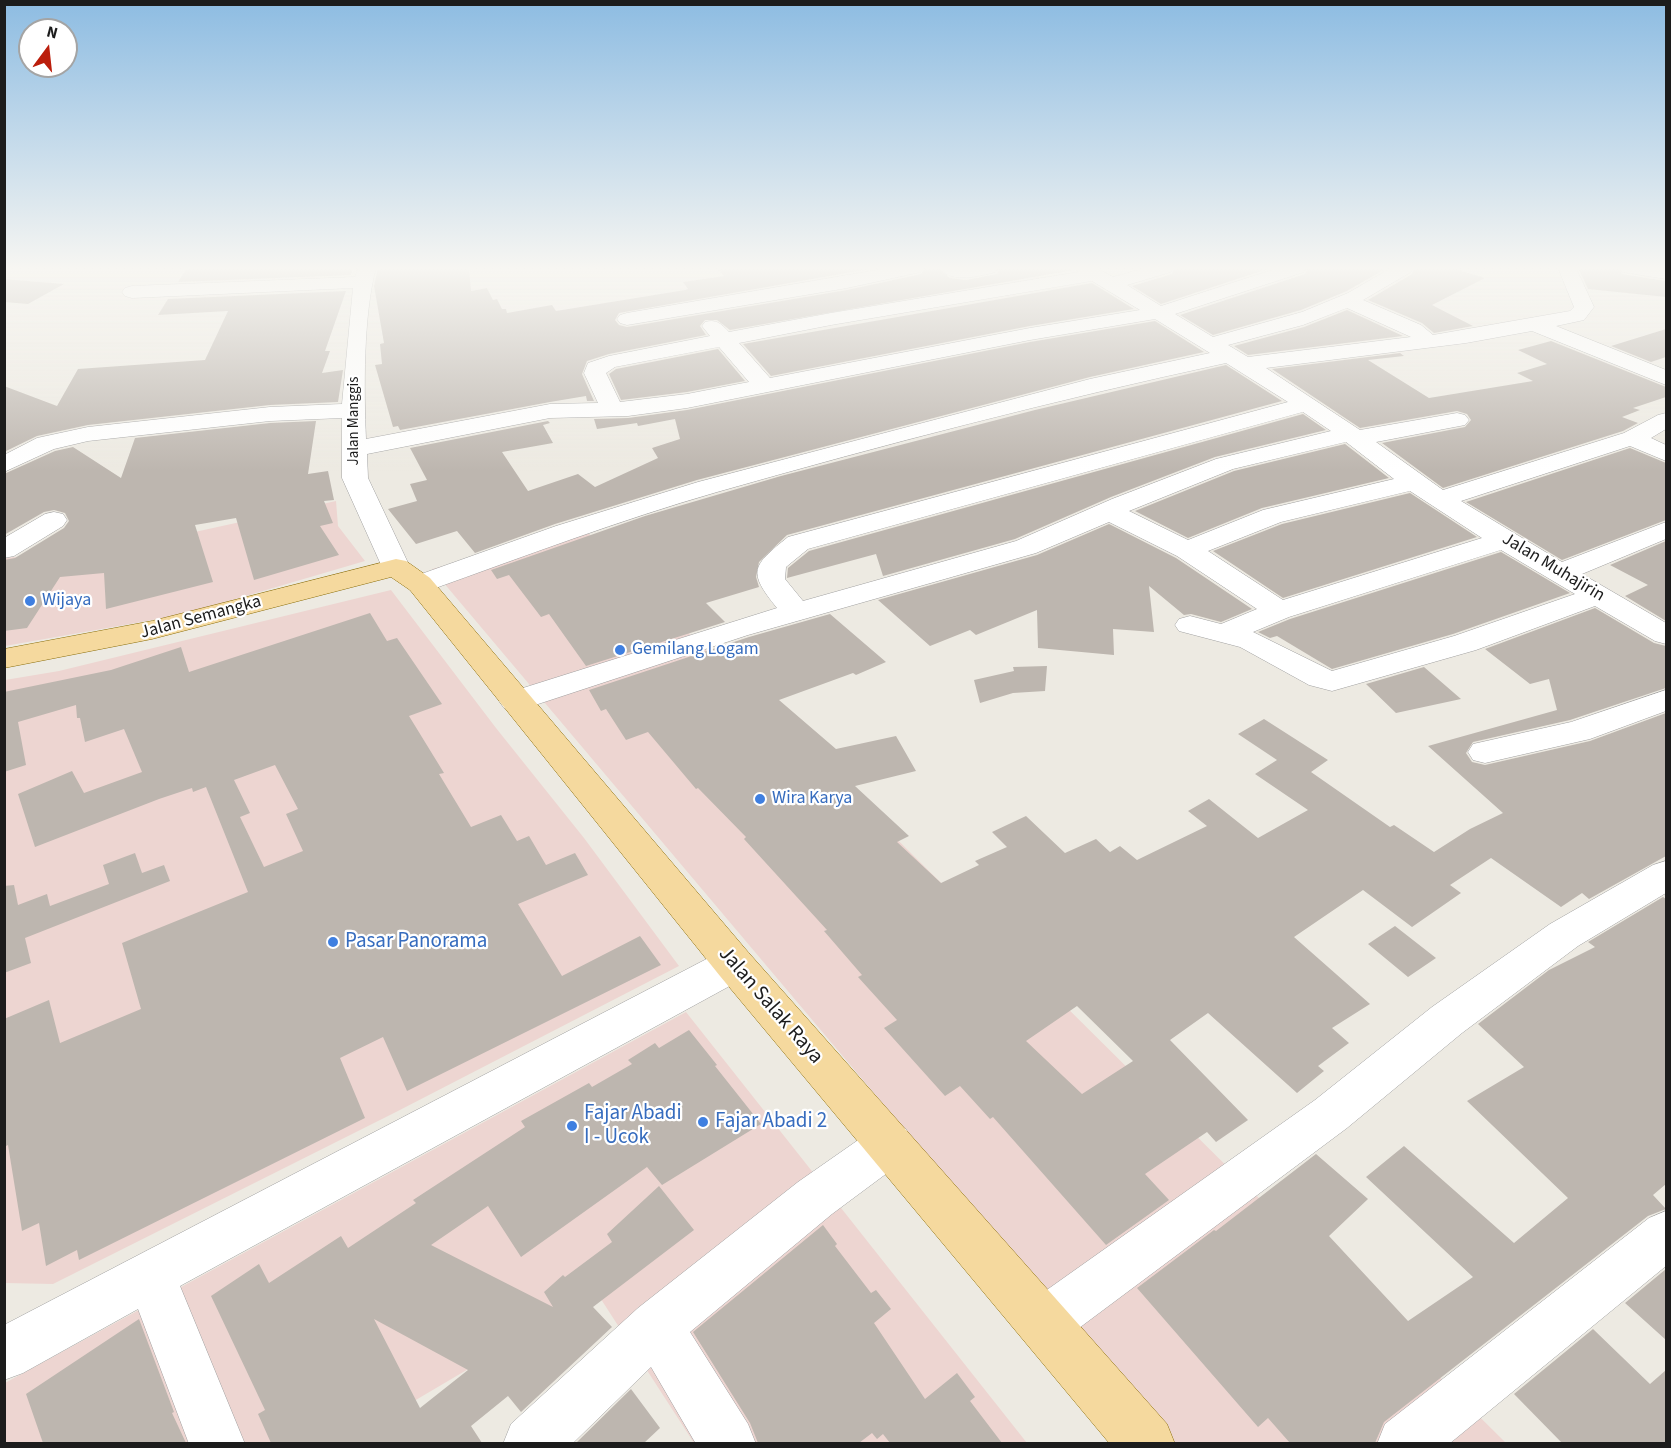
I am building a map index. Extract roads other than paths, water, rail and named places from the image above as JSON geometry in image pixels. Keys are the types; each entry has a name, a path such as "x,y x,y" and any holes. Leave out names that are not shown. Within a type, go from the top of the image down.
{"main road":[{"name":"Jalan Semangka","path":"4,659 65,650 408,575"},
{"name":"Jalan Salak Raya","path":"408,575 734,964 1147,1443"}],"street":[{"name":"Jalan Manggis","path":"360,336 353,411 355,478 408,575"},
{"path":"720,336 764,385"},
{"path":"612,409 595,373 601,364 742,336"},
{"path":"354,449 550,411 666,404 1022,336"},
{"name":"Jalan Muhajirin","path":"1198,336 1307,404 1414,482 1504,540 1666,635"},
{"path":"1230,354 1260,336"},
{"path":"1421,336 1426,340"},
{"path":"408,575 566,532 707,487 1098,384 1230,354 1426,340 1458,336"},
{"path":"1562,336 1666,378"},
{"path":"796,612 775,587 771,579 771,566 798,543 1307,404"},
{"path":"4,465 46,443 88,434 270,414 353,411"},
{"path":"515,701 737,629 1026,547 1225,464 1353,436 1457,420"},
{"path":"1440,499 1632,438 1666,420"},
{"path":"1632,438 1666,454"},
{"path":"1187,550 1272,516 1414,482"},
{"path":"1108,511 1187,550 1279,611"},
{"path":"4,550 54,520"},
{"path":"1559,573 1666,530"},
{"path":"1226,633 1279,611 1504,540"},
{"path":"1190,625 1251,640 1320,678 1332,681 1466,643 1598,595"},
{"path":"1485,752 1578,731 1666,700"},
{"path":"1045,1322 1331,1113 1447,1020 1564,935 1666,875"},
{"path":"4,1354 734,964"},
{"path":"531,1443 656,1326 814,1198 890,1144"},
{"path":"1405,1443 1666,1235"},
{"path":"151,1276 217,1443"},
{"path":"656,1326 728,1443"}],"place":[{"name":"Wijaya","path":"30,601"},
{"name":"Gemilang Logam","path":"620,650"},
{"name":"Wira Karya","path":"760,799"},
{"name":"Pasar Panorama","path":"333,942"},
{"name":"Fajar Abadi 2","path":"703,1122"},
{"name":"Fajar Abadi I - Ucok","path":"572,1126"}]}
